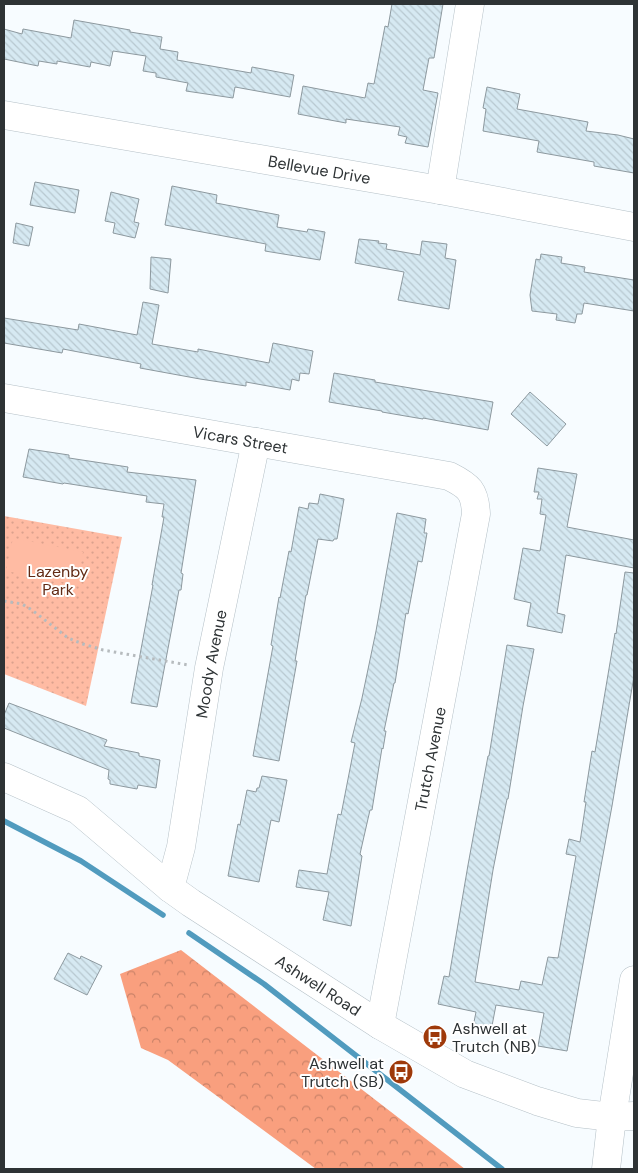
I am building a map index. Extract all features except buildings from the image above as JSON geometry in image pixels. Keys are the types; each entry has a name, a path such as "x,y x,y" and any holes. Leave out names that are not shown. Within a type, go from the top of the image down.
{"street":[{"path":"440,190 470,4"},
{"name":"Bellevue Drive","path":"4,115 440,190 634,227"},
{"name":"Vicars Street","path":"4,398 449,476 463,483 472,493"},
{"name":"Moody Avenue","path":"170,888 181,847 209,668 256,442"},
{"name":"Trutch Avenue","path":"380,1025 476,514 472,493"},
{"name":"Ashwell Road","path":"4,778 78,810 191,904 380,1025 465,1074 577,1113 623,1116"},
{"path":"606,1169 623,1116 634,980"}],"path":[{"path":"4,601 22,604 68,638 83,644 103,650 209,668"}],"green space":[{"name":"Lazenby Park","path":"4,516 122,537 86,706 4,674"},
{"path":"13,538 83,552 77,585 6,571"},
{"path":"181,950 465,1169 316,1169 168,1060 141,1048 120,974"}],"waterway":[{"path":"4,821 81,861 163,915"},
{"path":"189,933 264,984 502,1169"}],"place":[{"name":"Ashwell at Trutch (NB)","path":"435,1037"},
{"name":"Ashwell at Trutch (SB)","path":"401,1072"}]}
